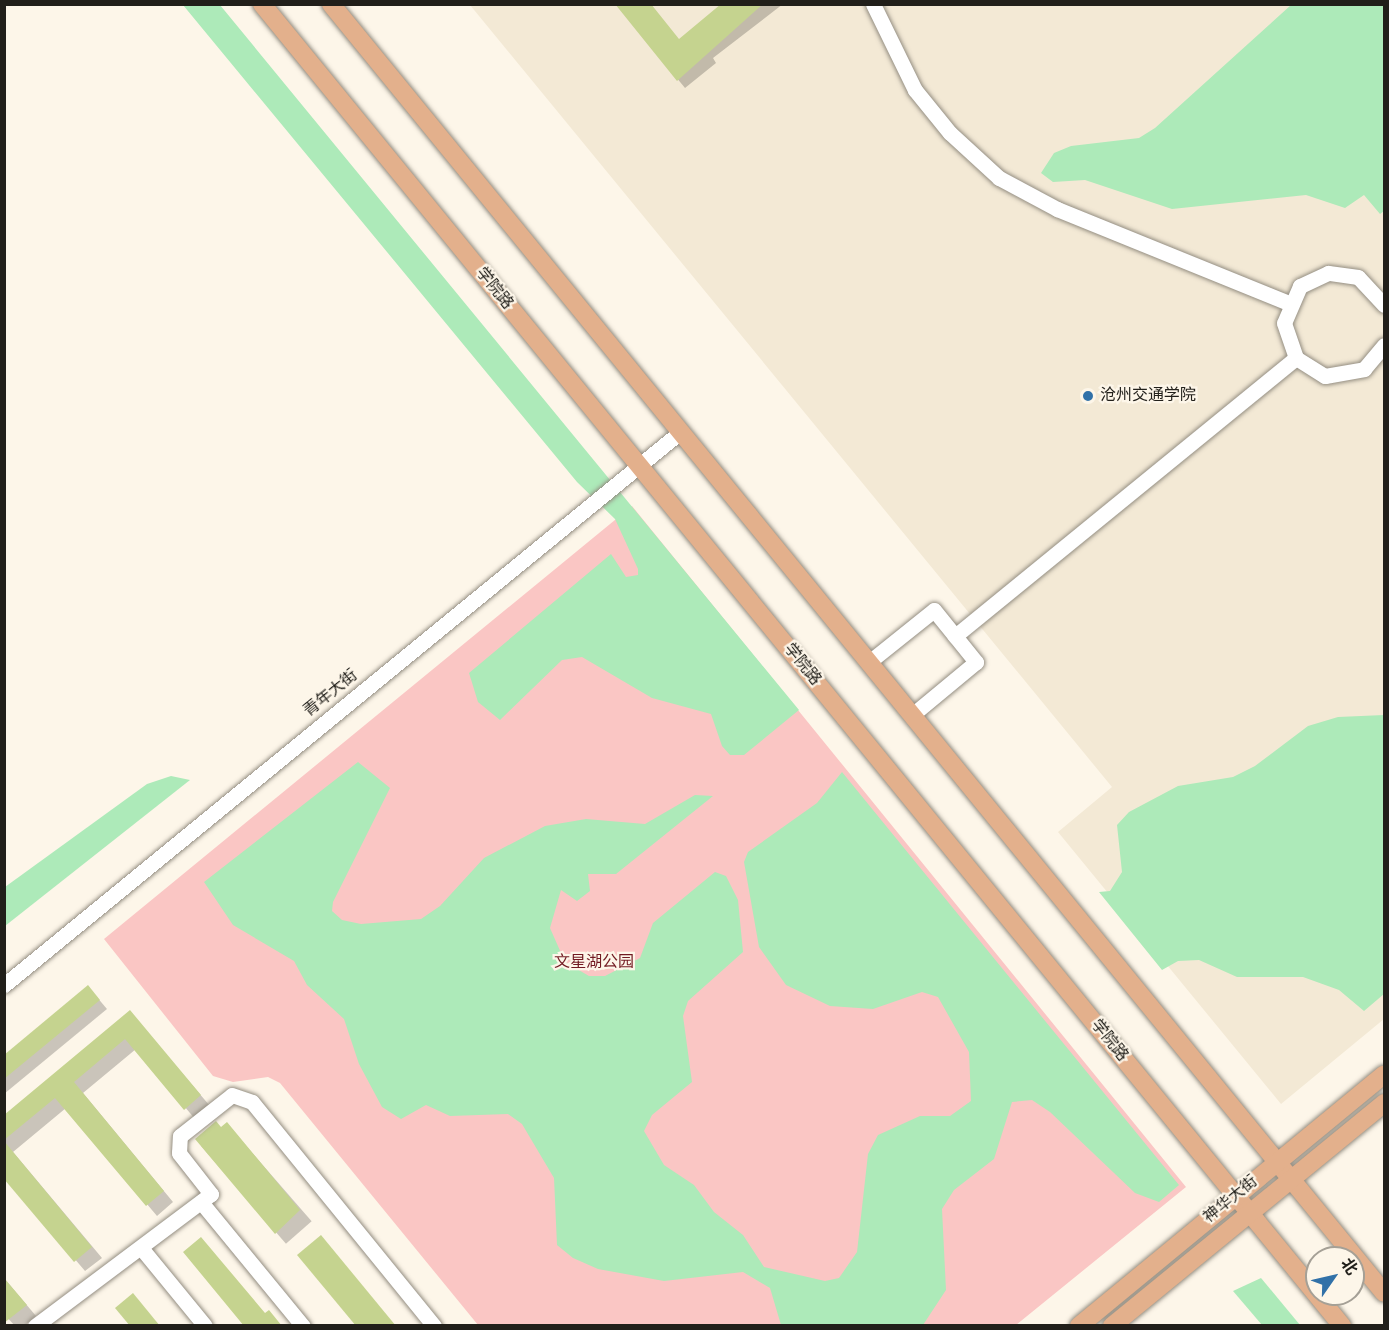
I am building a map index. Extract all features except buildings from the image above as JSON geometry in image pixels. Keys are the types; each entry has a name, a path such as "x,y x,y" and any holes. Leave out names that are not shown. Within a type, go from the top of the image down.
{"main road":[{"name":"学院路","path":"262,4 1342,1326"},
{"path":"331,4 1384,1293"},
{"name":"神华大街","path":"1079,1326 1384,1075"},
{"name":"神华大街","path":"1112,1326 1384,1103"}],"street":[{"path":"873,4 915,90 950,133 999,178 1057,209 1289,303"},
{"path":"1382,295 1358,277 1328,273 1300,286 1289,303 1285,333 1296,358 1315,372 1345,376 1372,363 1384,346"},
{"path":"955,636 1296,358"},
{"name":"青年大街","path":"4,985 680,432"},
{"path":"869,662 934,610 976,662 912,715"},
{"path":"35,1326 142,1249 211,1194 179,1153 180,1136 232,1095 252,1102 434,1326"},
{"path":"201,1202 303,1326"},
{"path":"142,1249 205,1326"}],"shaded area":[{"path":"183,5 220,5 799,710 744,755 730,755 722,746 711,714 652,698 582,657 562,660 500,720 478,702 469,673 611,554 626,577 638,575 638,569 615,519 577,482"},
{"name":"沧州交通学院","path":"470,5 1384,5 1384,1019 1281,1104 1058,832 1112,787"},
{"path":"1291,5 1384,5 1384,211 1380,214 1364,195 1345,208 1306,195 1172,209 1085,180 1053,182 1041,173 1054,153 1071,146 1139,138 1155,128"},
{"path":"1384,715 1384,994 1364,1011 1339,990 1303,977 1237,977 1199,960 1178,961 1162,970 1099,892 1110,891 1122,872 1117,825 1129,812 1178,786 1233,777 1255,766 1308,726 1338,717"},
{"path":"358,762 390,788 333,902 332,911 342,920 361,924 421,919 440,906 484,858 545,826 586,819 645,824 695,795 713,796 616,874 588,874 590,891 577,901 561,890 550,928 565,962 589,976 605,976 640,958 653,923 715,872 726,876 738,900 743,952 688,1001 683,1016 692,1082 652,1115 644,1131 664,1165 694,1185 714,1212 743,1235 764,1267 825,1281 839,1278 857,1252 868,1154 878,1135 920,1116 950,1116 971,1101 969,1052 938,997 922,992 873,1009 830,1006 786,985 759,947 744,862 748,852 817,803 842,772 1179,1185 1159,1202 1135,1193 1050,1112 1032,1100 1012,1102 994,1159 954,1190 942,1209 946,1290 923,1325 781,1325 770,1288 743,1272 664,1281 598,1269 573,1258 557,1245 554,1178 522,1124 508,1114 450,1116 426,1105 401,1119 382,1107 359,1064 344,1019 307,985 294,961 233,925 204,882"},
{"path":"171,776 190,780 5,926 5,887 147,784"},
{"path":"1261,1278 1300,1325 1262,1325 1233,1291"}],"green space":[{"name":"文星湖公园","path":"632,506 1186,1187 1016,1325 478,1325 280,1083 268,1077 233,1082 213,1076 104,939"}],"place":[{"name":"沧州交通学院","path":"1088,396"}]}
